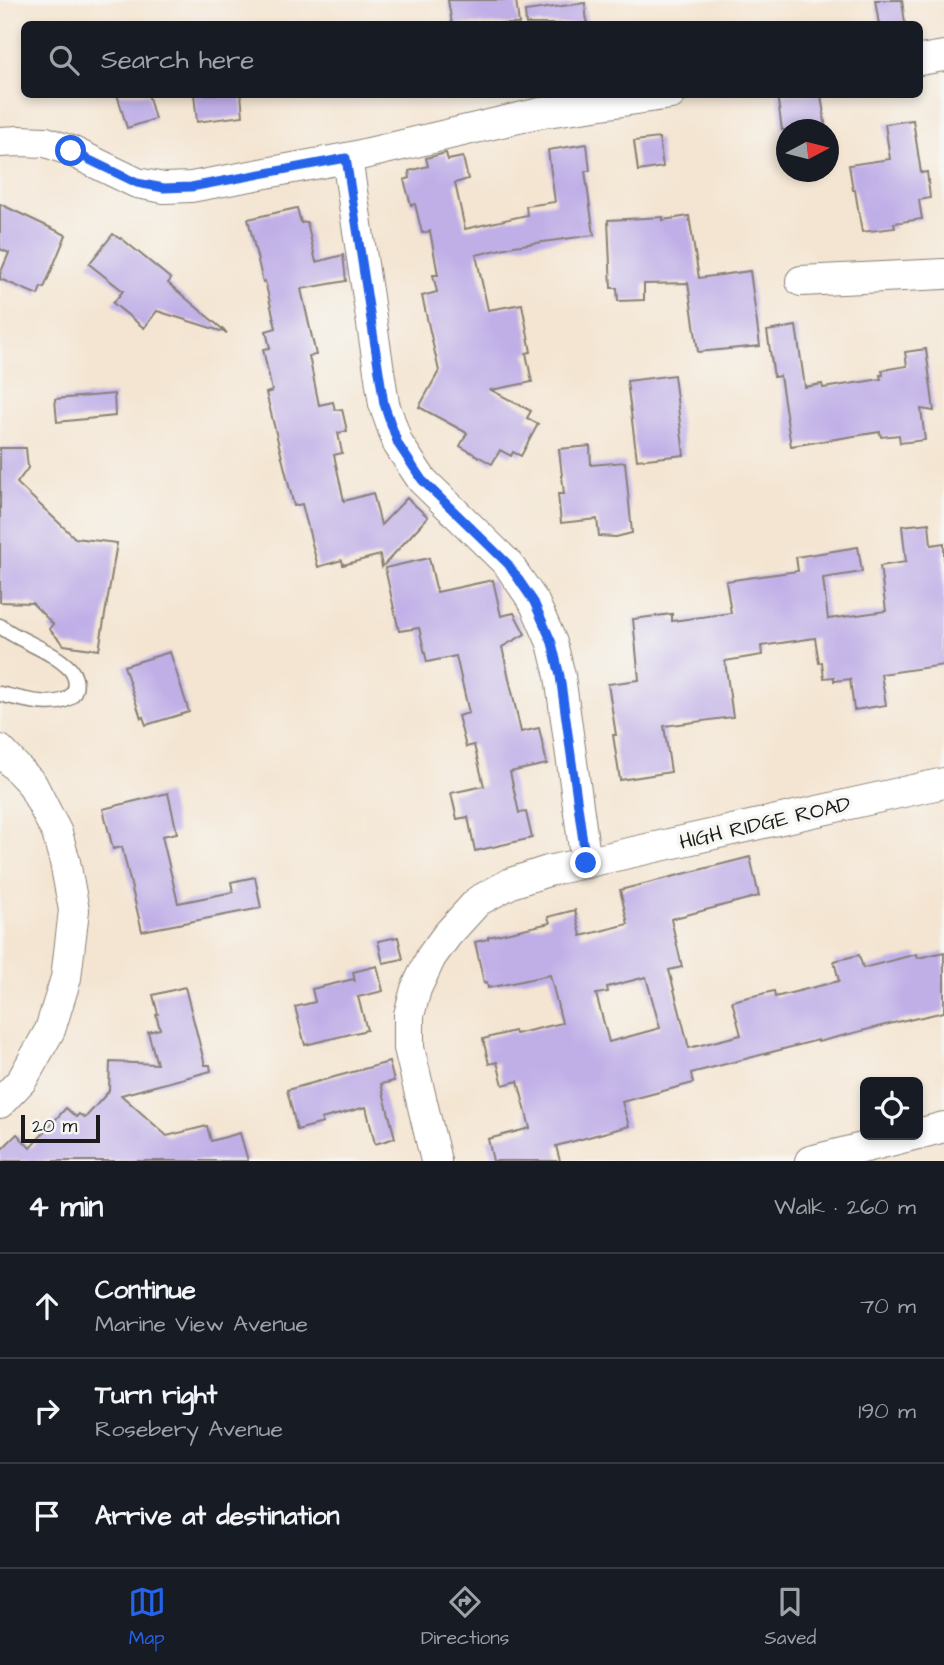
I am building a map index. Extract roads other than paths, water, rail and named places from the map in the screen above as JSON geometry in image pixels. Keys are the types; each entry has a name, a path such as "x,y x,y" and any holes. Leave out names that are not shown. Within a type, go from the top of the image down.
{"street":[{"path":"923,59 944,56"},
{"path":"0,142 46,142 137,183 164,188 191,187 346,158 540,113 643,98"},
{"path":"346,158 384,404 398,444 422,480 508,564 539,612 552,643 560,676 586,863"},
{"path":"801,281 944,274"},
{"path":"0,750 32,784 57,833 74,910 66,978 50,1030 22,1080 0,1104"},
{"name":"HIGH RIDGE ROAD","path":"436,1161 409,1048 409,1015 416,989 431,957 478,901 511,883 548,871 944,783"},
{"path":"923,1132 944,1127"},
{"path":"810,1161 892,1140"}],"lane":[{"path":"0,626 65,665 71,670 76,685 68,698 48,704 0,694"}]}
